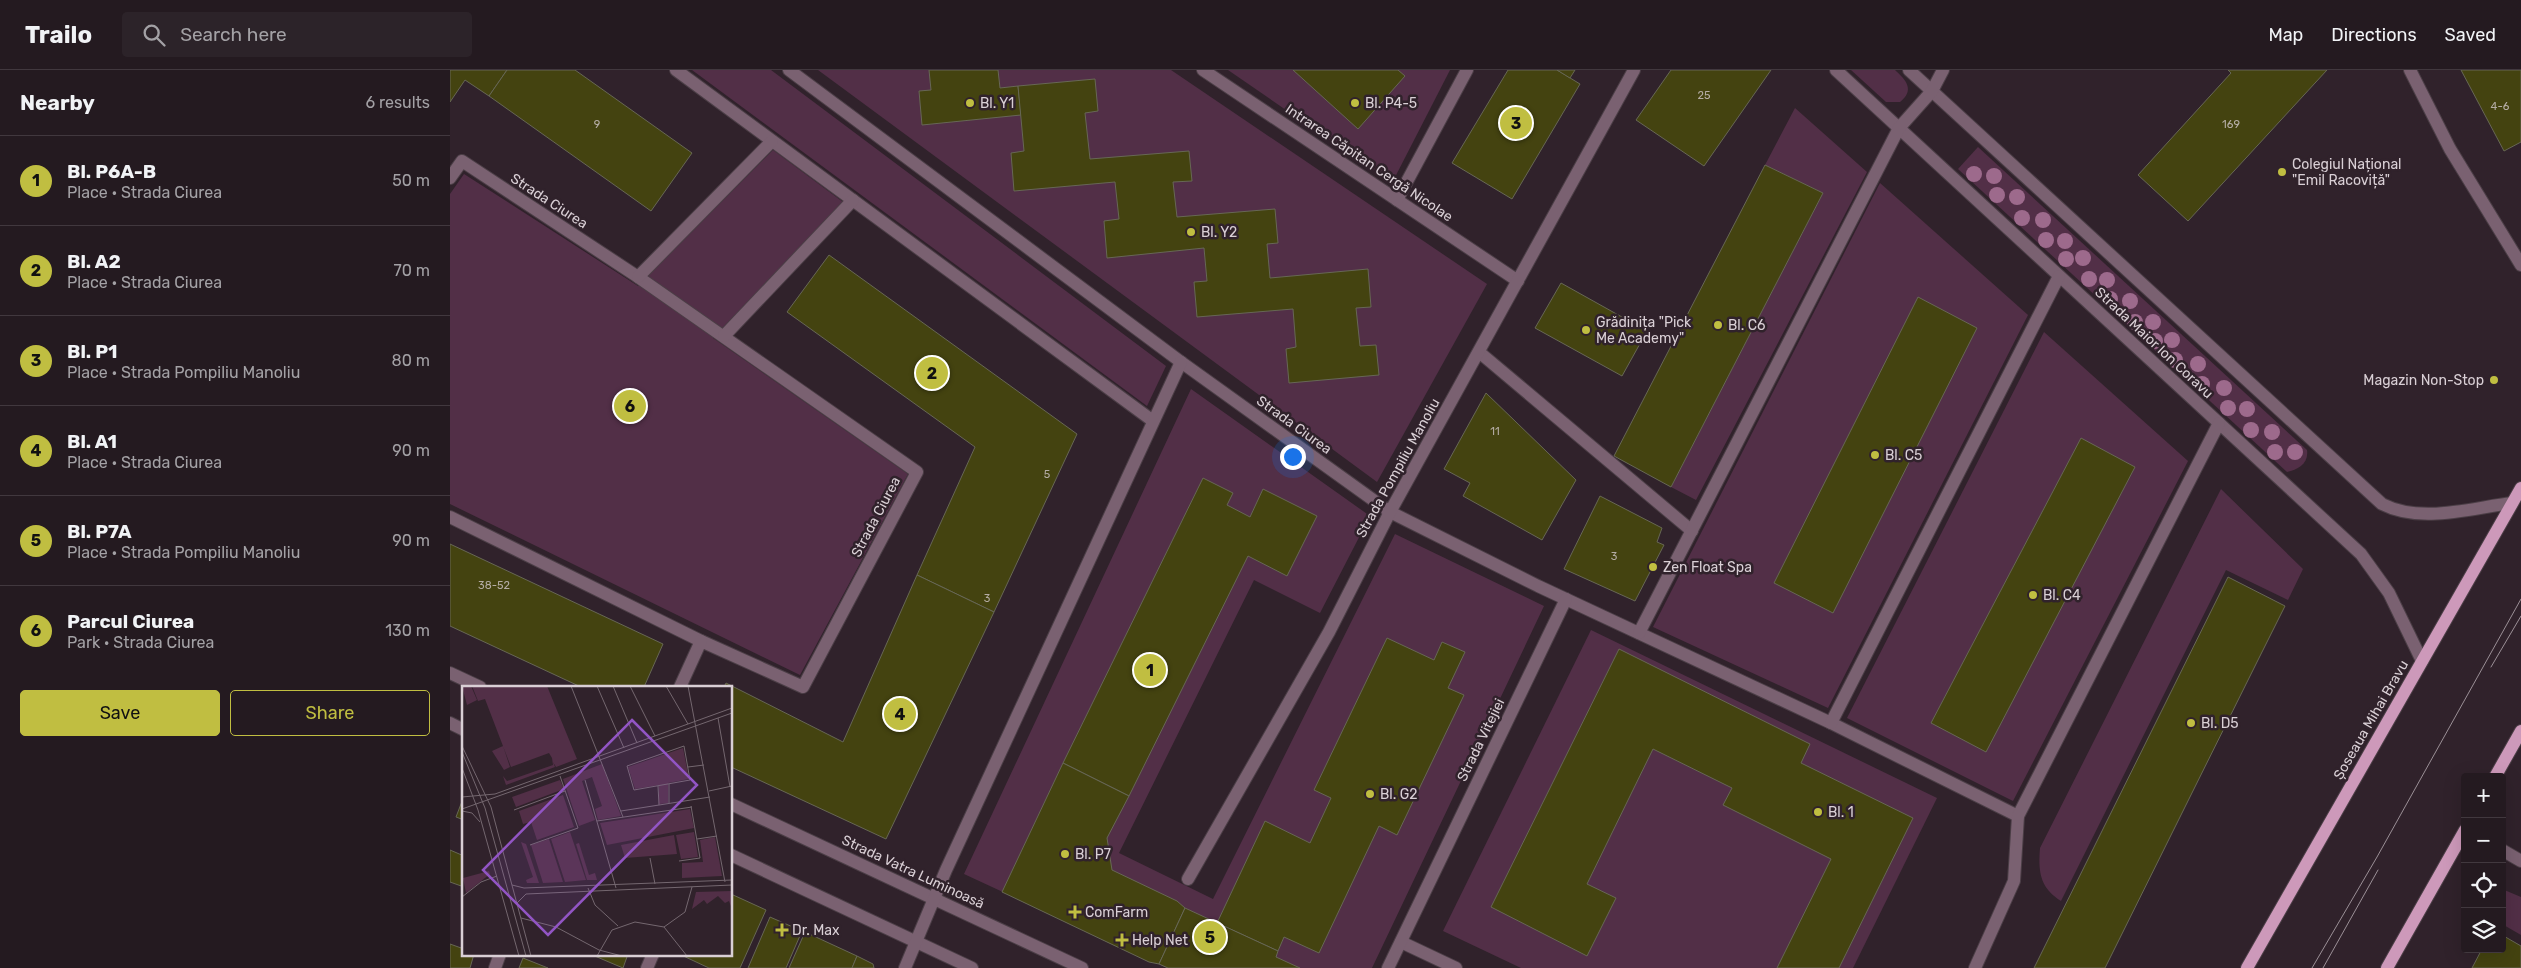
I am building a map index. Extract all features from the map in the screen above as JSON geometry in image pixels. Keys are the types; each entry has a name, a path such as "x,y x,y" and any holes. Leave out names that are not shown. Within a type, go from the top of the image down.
{"main road":[{"name":"Șoseaua Mihai Bravu","path":"2247,968 2521,488"},
{"path":"2497,773 2521,731"},
{"path":"2387,968 2461,837"}],"street":[{"path":"676,70 1153,421"},
{"name":"Strada Ciurea","path":"789,70 1181,362 1390,512 1566,599"},
{"name":"Intrarea Căpitan Cergă Nicolae","path":"1203,70 1518,281"},
{"path":"1397,200 1466,70"},
{"name":"Strada Pompiliu Manoliu","path":"1188,879 1329,632 1390,512 1634,70"},
{"name":"Strada Maior Ion Coravu","path":"1836,70 2219,423 2371,566 2389,593 2422,661"},
{"path":"1909,70 2382,504 2396,512 2423,515 2512,503"},
{"path":"1640,633 1899,128 1932,91 1943,70"},
{"path":"2410,70 2450,149 2521,265"},
{"path":"638,277 772,141"},
{"name":"Strada Ciurea","path":"450,178 462,161 638,277 917,472 803,687 701,641 450,518"},
{"path":"724,336 853,200"},
{"path":"1832,723 2059,276"},
{"path":"1479,352 1692,531"},
{"path":"905,968 950,861 1181,362"},
{"path":"1975,968 2014,882 2018,816 2219,423"},
{"path":"1566,599 1832,723 2018,816"},
{"name":"Strada Vitejiei","path":"1388,968 1566,599"},
{"path":"680,686 701,641"},
{"path":"450,673 478,686"},
{"path":"450,723 462,729"},
{"name":"Strada Vatra Luminoasă","path":"732,804 1082,968"},
{"path":"2506,852 2521,860"},
{"path":"732,855 972,968"},
{"path":"1400,942 1456,968"},
{"path":"495,968 499,956"},
{"path":"647,968 651,956"}],"shaded area":[{"path":"692,70 771,70 1166,366 1147,406"},
{"path":"818,70 1171,70 1487,284 1377,482"},
{"path":"1228,70 1450,70 1392,183"},
{"path":"1851,70 1895,70 1907,85 1908,89 1905,98 1900,102 1886,102"},
{"path":"1795,108 1867,172 1696,500 1671,487 1823,193 1765,165"},
{"path":"1978,147 2307,450 2306,459 2302,465 2295,470 2287,472 1958,169"},
{"path":"773,150 843,202 713,338 908,474 800,675 450,504 450,194 464,174 638,286"},
{"path":"1880,183 2028,315 1828,708 1653,627"},
{"path":"2044,332 2188,461 2013,801 1847,718"},
{"path":"1191,389 1370,516 1320,613 1254,580 1119,853 1213,899 1395,534 1544,606 1372,968 1167,968 964,874"},
{"path":"2221,489 2303,569 2288,600 2226,570 2061,901 2049,891 2042,879 2039,865 2040,848"},
{"path":"1591,630 1937,798 1853,968 1521,968 1443,931"},
{"path":"2506,891 2521,897 2521,935 2506,926"}],"building":[{"path":"450,70 507,70 489,96 465,80 450,102"},
{"path":"507,70 575,70 692,153 651,211 489,96"},
{"name":"Bl. Y1","path":"929,70 998,70 1000,88 1018,86 1021,115 922,125 919,91 931,90"},
{"name":"Bl. P4-5","path":"1293,70 1398,70 1405,76 1358,129"},
{"path":"1508,70 1557,70 1580,84 1512,199 1452,163"},
{"path":"1557,70 1575,70 1570,78"},
{"path":"1671,70 1771,70 1704,166 1636,120"},
{"name":"Colegiul Național \"Emil Racoviță\"","path":"2228,70 2327,70 2188,221 2138,175 2231,73"},
{"path":"2461,70 2521,70 2521,142 2504,151"},
{"name":"Bl. Y2","path":"1095,79 1098,111 1085,113 1090,159 1189,151 1192,181 1173,182 1177,217 1275,209 1278,243 1267,244 1270,278 1368,269 1371,307 1356,308 1360,346 1376,345 1379,375 1289,383 1286,349 1296,347 1293,309 1197,317 1194,282 1207,281 1204,248 1107,258 1104,221 1119,219 1115,182 1014,191 1011,153 1024,151 1018,86"},
{"name":"Bl. C6","path":"1765,165 1823,193 1671,487 1614,456"},
{"path":"829,255 1077,434 994,612 917,575 975,447 787,312"},
{"path":"1561,283 1647,331 1622,376 1535,328"},
{"name":"Bl. C5","path":"1918,297 1977,328 1833,613 1774,583"},
{"path":"1486,393 1576,480 1542,540 1463,496 1470,483 1444,469"},
{"name":"Bl. C4","path":"2081,438 2135,467 1986,752 1931,723"},
{"path":"1203,478 1233,493 1227,505 1250,517 1263,489 1317,516 1287,576 1248,556 1129,796 1063,763"},
{"path":"1600,496 1662,528 1657,542 1664,545 1635,601 1564,569"},
{"path":"450,544 663,644 644,686 579,686 450,626"},
{"path":"917,575 994,612 886,839 732,767 732,686 843,742"},
{"name":"Bl. D5","path":"2228,577 2285,606 2105,968 2034,968"},
{"name":"Bl. G2","path":"1387,638 1434,660 1442,642 1465,652 1448,688 1464,695 1397,835 1379,826 1319,953 1284,937 1278,951 1217,923 1265,821 1310,843 1331,798 1314,790"},
{"name":"Bl. 1","path":"1619,649 1810,744 1801,763 1913,818 1839,968 1777,968 1831,859 1723,805 1732,788 1653,749 1587,884 1616,898 1587,956 1491,907"},
{"name":"Bl. P7","path":"1063,763 1129,796 1107,838 1112,870 1177,901 1185,908 1159,964 1149,962 1002,892"},
{"path":"462,801 462,819 456,817"},
{"path":"450,850 462,855 462,886 450,882"},
{"path":"732,894 766,910 740,968 709,968 683,956 732,956"},
{"path":"1185,908 1278,951 1276,957 1300,968 1168,968 1159,964"},
{"path":"770,917 802,931 786,968 748,968"},
{"path":"805,932 857,956 852,968 789,968"},
{"path":"2506,937 2521,946 2521,968 2472,968 2480,953 2506,953"},
{"path":"450,944 462,948 462,956 473,956 470,968 450,968"},
{"path":"595,956 627,956 623,968"},
{"path":"857,956 873,964 874,968 852,968"},
{"path":"523,958 548,968 519,968"}],"tram line":[{"path":"2312,968 2377,857 2521,599"},
{"path":"2491,667 2521,616"},
{"path":"2323,968 2378,870"}],"place":[{"name":"Bl. Y1","path":"970,103"},
{"name":"Bl. P4-5","path":"1355,103"},
{"name":"Bl. P1","path":"1516,123"},
{"name":"Colegiul Național \"Emil Racoviță\"","path":"2282,172"},
{"name":"Bl. Y2","path":"1191,232"},
{"name":"Bl. C6","path":"1718,325"},
{"name":"Grădinița \"Pick Me Academy\"","path":"1586,330"},
{"name":"Bl. A2","path":"932,373"},
{"name":"Magazin Non-Stop","path":"2494,380"},
{"name":"Parcul Ciurea","path":"630,406"},
{"name":"Bl. C5","path":"1875,455"},
{"name":"Zen Float Spa","path":"1653,567"},
{"name":"Bl. C4","path":"2033,595"},
{"name":"Bl. P6A-B","path":"1150,670"},
{"name":"Bl. A1","path":"900,714"},
{"name":"Bl. D5","path":"2191,723"},
{"name":"Bl. G2","path":"1370,794"},
{"name":"Bl. 1","path":"1818,812"},
{"name":"Bl. P7","path":"1065,854"},
{"name":"ComFarm","path":"1075,912"},
{"name":"Dr. Max","path":"782,930"},
{"name":"Bl. P7A","path":"1210,937"},
{"name":"Help Net","path":"1122,940"}]}
